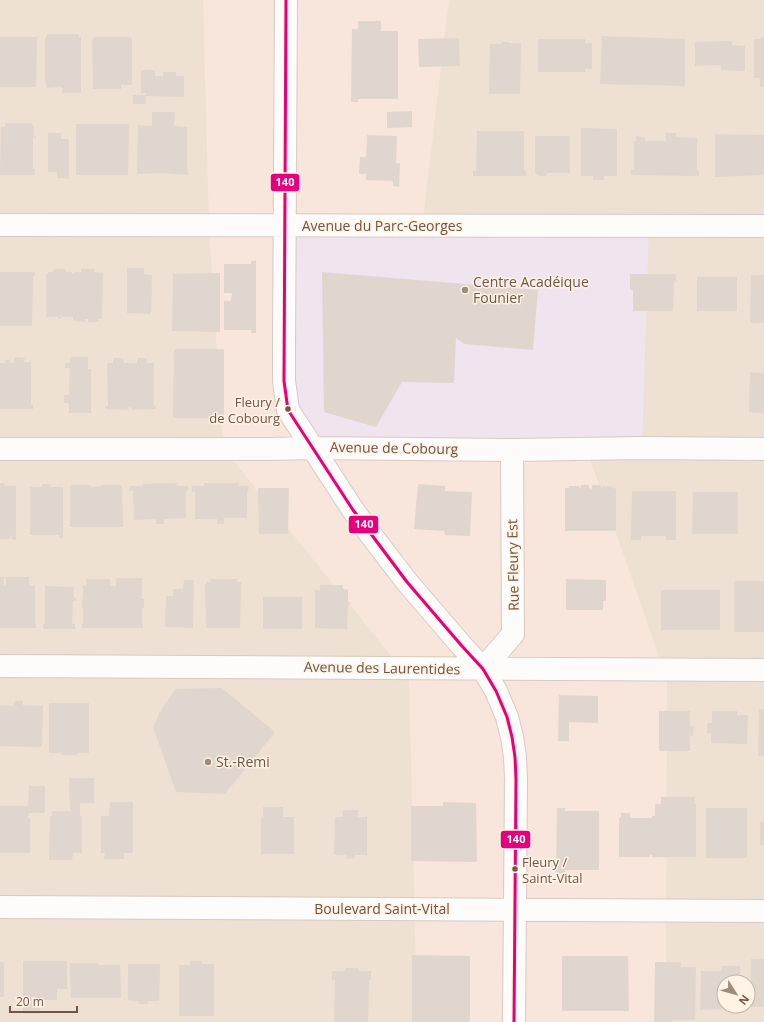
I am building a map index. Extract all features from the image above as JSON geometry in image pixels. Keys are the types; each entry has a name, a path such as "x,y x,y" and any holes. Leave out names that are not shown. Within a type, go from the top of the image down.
{"street":[{"path":"286,0 284,381 288,410 371,535 407,582 483,669 496,691 507,717 515,757 516,779 514,1022"},
{"name":"Avenue du Parc-Georges","path":"0,225 764,226"},
{"name":"Avenue de Cobourg","path":"0,449 764,449"},
{"name":"Rue Fleury Est","path":"483,669 513,634 512,450"},
{"name":"Avenue des Laurentides","path":"0,666 764,670"},
{"name":"Boulevard Saint-Vital","path":"0,907 764,911"}],"shaded area":[{"path":"0,0 764,0 764,1022 0,1022"},
{"path":"203,0 449,0 422,228 587,450 667,679 666,1022 417,1022 409,678 223,448 209,229"},
{"name":"Centre Acadéique Founier","path":"285,225 649,226 642,448 313,448 288,410"}],"building":[{"path":"358,21 381,21 381,31 398,31 398,99 358,99 358,102 351,102 352,29 358,29"},
{"path":"47,34 79,34 79,37 81,37 81,93 62,93 62,87 46,88 45,37 47,37"},
{"path":"602,36 685,39 685,86 600,84"},
{"path":"0,37 37,37 36,87 0,87"},
{"path":"94,37 132,38 132,85 121,85 121,89 93,89 92,38 94,39"},
{"path":"764,37 764,87 760,87 760,78 754,78 754,39 761,39"},
{"path":"459,38 460,66 419,67 418,39"},
{"path":"538,39 585,39 585,43 592,43 592,69 585,69 585,72 538,72"},
{"path":"732,41 732,45 745,46 745,71 721,70 721,65 695,66 695,42"},
{"path":"502,42 521,43 520,94 489,94 490,44 501,44"},
{"path":"141,70 155,70 155,76 163,76 163,72 176,72 176,76 184,76 184,97 146,96 146,104 133,104 133,95 146,95 146,93 141,93"},
{"path":"412,111 412,127 387,128 387,112"},
{"path":"152,112 175,112 174,126 187,127 188,175 163,173 137,174 138,125 152,126"},
{"path":"5,123 32,123 32,125 34,125 34,137 36,136 36,138 33,138 33,169 35,169 35,175 0,175 1,127 5,127"},
{"path":"76,124 129,124 128,175 76,175"},
{"path":"581,128 617,129 617,176 604,176 604,180 593,180 593,176 581,176"},
{"path":"477,131 524,131 524,171 526,171 526,176 473,176 473,171 476,171"},
{"path":"48,133 61,133 61,139 69,139 69,179 57,178 57,172 48,172"},
{"path":"666,133 676,133 676,137 697,138 697,170 699,170 699,176 631,175 631,169 634,169 634,141 636,141 636,136 645,137 645,141 666,141"},
{"path":"715,134 764,135 764,175 715,177"},
{"path":"367,135 397,136 396,163 400,163 399,187 393,186 393,181 366,180 366,174 359,174 360,157 366,157"},
{"path":"535,136 570,136 570,173 547,173 546,176 540,176 535,173"},
{"path":"251,261 256,261 256,333 251,333 251,330 224,330 224,301 231,301 232,293 224,293 224,264 251,264"},
{"path":"127,268 144,268 144,274 152,275 151,314 127,313"},
{"path":"54,269 66,269 66,272 72,272 72,274 75,274 75,272 81,272 81,269 94,269 94,272 103,273 102,319 99,319 99,322 88,322 88,319 85,319 85,322 73,321 73,317 61,317 61,319 58,319 58,317 46,317 46,274 48,274 48,272 53,272"},
{"path":"0,272 35,272 35,276 33,276 32,326 0,326"},
{"path":"322,272 538,290 533,350 464,344 456,338 454,383 402,382 376,427 324,412"},
{"path":"220,273 220,332 172,331 173,274"},
{"path":"630,274 676,274 676,281 674,281 673,311 633,311 633,290 630,290"},
{"path":"751,275 764,275 764,323 750,323"},
{"path":"697,277 737,277 737,311 697,311"},
{"path":"174,349 224,349 224,418 173,418"},
{"path":"14,357 25,358 24,362 31,362 31,405 33,405 33,409 0,409 0,363 5,363 5,360 10,360 10,363 14,363"},
{"path":"70,357 88,357 88,369 91,369 91,413 69,413 69,403 64,403 64,395 69,395 70,368 65,368 65,363 70,363"},
{"path":"113,358 123,358 124,363 137,363 137,358 147,358 147,363 154,363 155,409 132,410 132,408 129,407 128,410 105,409 105,406 108,406 107,363 113,363"},
{"path":"750,372 764,373 764,413 749,412"},
{"path":"0,483 4,483 5,486 16,486 16,540 12,539 12,535 10,539 0,539"},
{"path":"176,483 177,486 188,486 188,491 186,491 186,518 164,519 164,524 156,524 156,519 134,520 133,491 130,491 130,486"},
{"path":"204,483 238,483 238,486 249,486 247,492 247,518 224,518 224,524 217,524 217,519 195,519 195,492 192,492 192,486 204,486"},
{"path":"42,484 51,484 51,487 63,487 63,538 59,538 59,535 30,535 30,487 42,487"},
{"path":"418,484 445,486 445,491 472,492 470,536 445,535 444,531 414,529"},
{"path":"70,485 91,485 90,487 102,486 101,485 122,485 123,527 70,527"},
{"path":"581,485 589,485 589,488 592,489 592,485 601,485 601,488 603,486 611,486 616,489 616,531 565,531 565,488 570,486 578,486 581,488"},
{"path":"258,488 289,488 288,534 259,534"},
{"path":"632,491 676,491 676,540 666,540 666,536 641,536 641,540 631,540"},
{"path":"693,492 738,492 738,534 692,534"},
{"path":"0,577 4,577 4,585 6,585 6,577 29,577 29,586 35,586 36,628 0,628"},
{"path":"116,578 142,578 142,599 144,599 144,608 142,608 143,628 82,628 83,585 86,586 86,579 110,579 110,586 116,586"},
{"path":"210,579 237,579 237,582 241,582 240,628 206,628 205,584 207,584 207,582 211,582"},
{"path":"566,579 606,580 606,601 603,601 603,610 566,610"},
{"path":"184,580 194,580 193,628 165,627 166,596 173,596 173,589 183,589"},
{"path":"734,581 764,581 764,632 734,632"},
{"path":"320,585 343,585 343,589 348,590 348,602 350,602 350,605 348,605 347,629 315,628 315,590 320,590"},
{"path":"45,586 74,587 74,598 76,598 76,601 73,601 72,624 75,624 75,629 43,629 43,624 45,624"},
{"path":"661,590 720,590 720,630 661,630"},
{"path":"263,597 302,597 302,629 263,629"},
{"name":"St.-Remi","path":"222,688 275,732 225,794 176,792 153,727 162,708 176,689"},
{"path":"559,695 598,696 598,723 569,722 569,741 558,741"},
{"path":"14,701 23,701 23,705 43,706 42,747 0,746 0,705 14,706"},
{"path":"49,703 89,703 89,753 61,755 61,753 49,753"},
{"path":"759,709 764,709 764,756 758,756"},
{"path":"659,711 690,711 690,726 694,726 693,736 690,736 690,751 659,751"},
{"path":"712,711 737,711 737,715 748,715 747,744 711,743 711,733 707,733 707,723 712,723"},
{"path":"69,778 94,778 94,803 80,803 80,816 82,816 82,853 73,853 72,860 49,860 50,816 52,816 52,811 70,811"},
{"path":"29,786 45,786 45,813 29,813 30,853 0,853 0,806 28,806"},
{"path":"661,797 695,797 696,857 652,857 652,855 650,855 650,857 619,857 619,818 621,818 621,813 630,813 630,818 652,818 652,816 655,816 655,804 661,804"},
{"path":"110,802 133,802 133,853 124,853 124,859 104,859 105,853 101,853 101,816 109,816"},
{"path":"443,802 476,803 477,862 411,861 411,806 443,806"},
{"path":"263,807 283,807 283,817 294,817 294,854 261,854 261,817 263,817"},
{"path":"557,808 565,808 565,811 599,811 599,870 565,870 565,873 556,873"},
{"path":"706,808 747,808 747,858 706,858"},
{"path":"343,810 358,810 358,817 367,817 367,855 355,855 355,858 347,859 346,855 334,855 335,817 343,817"},
{"path":"760,822 764,822 764,845 760,845"},
{"path":"412,955 470,956 470,1022 412,1022"},
{"path":"562,956 628,956 629,1011 562,1011"},
{"path":"751,959 764,959 764,1007 756,1007 756,974 751,974"},
{"path":"23,961 67,961 67,989 57,989 57,1000 40,1000 40,1014 23,1014"},
{"path":"190,961 201,961 201,964 214,964 214,1016 179,1016 179,965 190,965"},
{"path":"0,962 4,962 4,997 0,997"},
{"path":"655,962 681,962 681,967 696,967 695,1020 654,1022"},
{"path":"70,963 120,965 121,998 71,998"},
{"path":"128,964 160,964 159,1001 148,1001 148,1004 139,1004 139,1001 128,1000"},
{"path":"722,966 740,966 740,974 716,974 716,1010 700,1010 701,971 722,971"},
{"path":"346,968 358,968 358,971 371,971 371,980 369,980 368,1022 334,1022 335,980 332,980 332,971 345,971"}],"transit line":[{"name":"140","path":"286,0 284,381 288,410 353,510 407,582 483,669 496,691 507,717 515,757 516,779 514,1022"}],"place":[{"name":"Centre Acadéique Founier","path":"465,290"},
{"name":"Fleury / de Cobourg","path":"288,409"},
{"name":"St.-Remi","path":"208,762"},
{"name":"Fleury / Saint-Vital","path":"515,869"}]}
